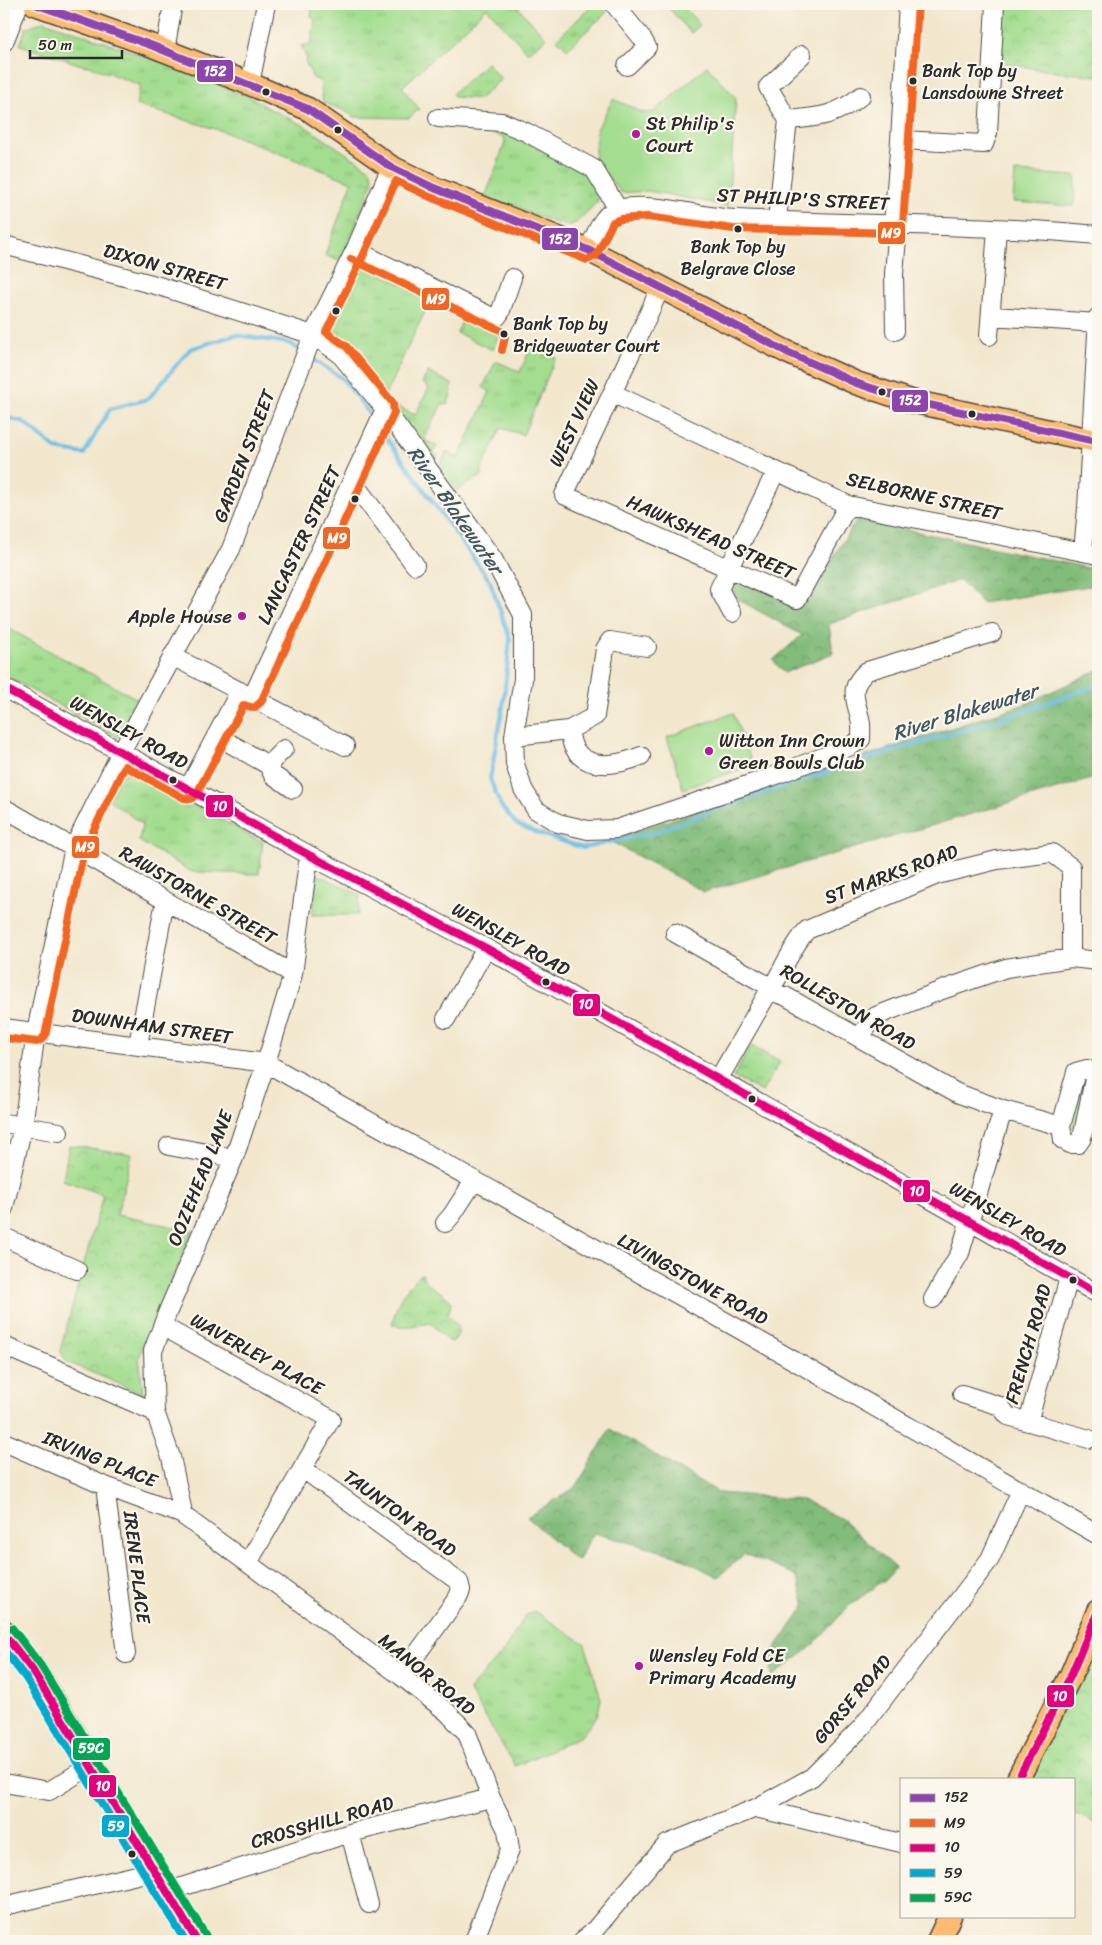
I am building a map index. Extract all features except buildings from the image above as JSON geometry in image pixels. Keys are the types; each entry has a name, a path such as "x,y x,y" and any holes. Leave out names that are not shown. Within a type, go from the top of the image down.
{"highway":[{"path":"4,1634 33,1671 197,1941"}],"main road":[{"path":"35,4 78,11 164,51 250,84 308,109 391,167 434,188 588,250 787,352 856,383 911,401 1094,440"},
{"path":"1019,1778 1071,1675 1098,1611"},
{"path":"938,1941 949,1918"}],"street":[{"path":"4,42 19,4"},
{"path":"164,51 172,4"},
{"path":"250,84 266,4"},
{"path":"614,4 642,38 647,47 627,66"},
{"path":"895,330 894,274 908,4"},
{"path":"900,140 984,144 988,132 995,4"},
{"path":"778,220 788,120 768,86 802,55"},
{"path":"788,120 825,116 849,106 862,96"},
{"path":"438,118 502,122 526,132 594,169 618,209 606,215 588,250"},
{"name":"GARDEN STREET","path":"4,1208 22,1126 36,1032 74,847 121,752 231,549 308,349 355,250 391,167"},
{"name":"ST PHILIP'S STREET","path":"618,209 647,207 733,219 896,224 1098,235"},
{"path":"989,336 992,316 997,229"},
{"name":"DIXON STREET","path":"4,245 159,286 308,349 339,353 380,421 493,559 523,615 523,679 514,736 515,764 523,788 536,810 558,823 588,830 617,829 770,777 851,746 861,739 861,720 853,697 858,679 867,671 992,633"},
{"path":"355,250 492,317 497,317 500,313 512,278"},
{"name":"WEST VIEW","path":"564,494 660,288"},
{"path":"992,316 1098,323"},
{"path":"1090,553 1087,508 1094,440 1098,317"},
{"name":"SELBORNE STREET","path":"612,393 848,505 1090,553"},
{"name":"LANCASTER STREET","path":"188,789 217,736 246,694 380,421"},
{"path":"732,613 719,588 776,471"},
{"path":"352,481 415,565"},
{"name":"HAWKSHEAD STREET","path":"564,494 797,599 848,505"},
{"path":"514,736 569,730 594,716 605,649 610,635 648,647"},
{"path":"172,656 345,746"},
{"name":"WENSLEY ROAD","path":"4,688 309,855 486,948 1098,1294"},
{"path":"569,730 573,746 580,756 593,764 622,763 641,756"},
{"path":"217,736 268,764 273,775 293,789"},
{"path":"268,764 284,749"},
{"name":"RAWSTORNE STREET","path":"4,808 293,974"},
{"name":"ST MARKS ROAD","path":"718,1080 765,998 772,992 775,982 800,937 807,930 938,875 997,860 1052,853 1071,867 1071,958"},
{"name":"OOZEHEAD LANE","path":"181,1514 182,1508 171,1457 156,1412 153,1351 234,1158 266,1063 293,974 309,855"},
{"path":"138,1045 165,901"},
{"name":"ROLLESTON ROAD","path":"675,933 765,984 772,992 785,996 957,1094 1062,1126"},
{"path":"446,1019 486,948"},
{"path":"859,1038 876,1016 942,990 1006,968 1071,958 1098,961"},
{"name":"DOWNHAM STREET","path":"4,1028 266,1063"},
{"name":"LIVINGSTONE ROAD","path":"266,1063 728,1323 1098,1535"},
{"path":"933,1299 960,1253 1011,1112"},
{"path":"4,1124 58,1132"},
{"path":"169,1146 234,1158"},
{"path":"444,1223 452,1216 474,1181"},
{"path":"4,1237 77,1270"},
{"name":"FRENCH ROAD","path":"1028,1422 1069,1278"},
{"name":"WAVERLEY PLACE","path":"162,1326 331,1419 303,1469"},
{"path":"4,1346 156,1412"},
{"name":"FRENCH ROAD","path":"962,1394 1000,1406 1008,1416 1089,1439"},
{"name":"IRVING PLACE","path":"4,1442 105,1486 181,1514"},
{"path":"248,1563 303,1469"},
{"name":"TAUNTON ROAD","path":"303,1469 459,1582 462,1590 458,1597 401,1676"},
{"name":"IRENE PLACE","path":"105,1486 126,1654"},
{"name":"GORSE ROAD","path":"589,1939 667,1844 756,1808 812,1777 862,1727 990,1559 1021,1490"},
{"name":"MANOR ROAD","path":"181,1514 401,1676 447,1712 467,1733 493,1802 507,1830 510,1849 474,1941"},
{"path":"4,1783 49,1791 90,1766"},
{"name":"CROSSHILL ROAD","path":"4,1906 160,1881 350,1833 493,1802"},
{"path":"756,1808 900,1842"},
{"path":"350,1833 369,1904"}],"green space":[{"path":"313,4 515,4 546,38 528,53 487,8 402,87 419,109 409,118 355,117 341,109 323,103 320,81 313,78 305,61 307,59 301,46 311,45 315,21 311,15"},
{"path":"594,4 599,4 607,12 567,49 557,39"},
{"path":"665,4 681,4 700,25 691,33"},
{"path":"1004,4 1098,4 1098,76 1000,63"},
{"path":"44,21 126,49 262,103 262,105 303,125 370,169 373,176 372,183 341,262 325,255 352,182 225,132 136,105 140,85 87,65 85,66 20,45 26,28"},
{"path":"487,63 501,79 479,99 455,97 452,94"},
{"path":"707,66 736,98 728,206 649,191 622,193 594,162 597,129 613,99 644,113 654,112"},
{"path":"488,127 501,129 590,176 599,194 597,202 576,223 561,225 485,197 505,143 504,138 488,131"},
{"path":"1015,172 1076,176 1074,206 1013,202"},
{"path":"363,266 432,297 384,397 331,339 354,271"},
{"path":"465,314 494,329 499,335 493,350 457,333"},
{"path":"531,347 556,357 523,435 501,428 481,471 483,475 454,492 437,469 447,452 458,458 490,392 483,387 496,361 520,372"},
{"path":"428,372 452,384 447,405 442,404 425,437 426,441 437,446 433,453 438,456 433,463 394,410 396,406 415,415 429,388 422,383"},
{"path":"857,519 1098,570 1098,587 1089,586 982,603 960,580 829,624 833,653 784,673 773,660 802,635 730,595 733,577 803,606"},
{"path":"4,626 139,700 118,737 4,675"},
{"path":"1098,670 1098,777 704,892 608,840 1025,704"},
{"name":"Witton Inn Crown Green Bowls Club","path":"733,713 753,765 683,789 667,737"},
{"path":"130,771 263,842 259,874 192,872 139,841 142,824 109,800 120,776"},
{"path":"317,874 360,895 358,915 312,915"},
{"path":"751,1046 780,1062 762,1092 733,1077"},
{"path":"1088,1076 1079,1139 1067,1139 1077,1080"},
{"path":"69,1145 132,1154 117,1215 193,1231 139,1357 143,1394 67,1362 60,1351 103,1195 63,1180"},
{"path":"422,1273 426,1282 451,1301 450,1309 446,1314 455,1323 458,1330 456,1338 452,1342 447,1340 431,1323 405,1327 392,1324 402,1296"},
{"path":"610,1429 720,1493 803,1500 842,1519 896,1568 886,1579 850,1605 810,1648 772,1677 770,1655 805,1606 796,1575 744,1554 718,1577 675,1555 594,1533 577,1561 527,1517 576,1487"},
{"path":"534,1611 585,1644 601,1699 597,1716 581,1736 515,1766 469,1690 502,1654 525,1616"},
{"path":"1098,1611 1098,1824 1074,1813 1074,1778 1018,1778"}],"waterway":[{"name":"River Blakewater","path":"4,417 24,422 56,449 84,454 110,409 148,399 190,349 235,335 289,343 302,352"},
{"name":"River Blakewater","path":"309,357 342,378 375,421"},
{"name":"River Blakewater","path":"380,429 490,581 510,639 503,706 490,779 501,806 516,824 535,832 583,848 656,832 727,805 868,758 1004,718 1098,685"}],"transit line":[{"name":"152","path":"35,4 153,46 308,109 391,167 434,188 588,250 787,352 856,383 911,401 1098,440"},
{"name":"M9","path":"4,1038 37,1042 45,1036 84,850 125,766 184,798 191,799 196,795 244,705 254,708 261,702 394,413 393,403 346,346 326,332 364,254 396,181 430,197 587,260 596,256 613,222 621,219 647,217 733,229 897,233 903,225 918,5"},
{"name":"M9","path":"351,259 502,331 505,337 502,350"},
{"name":"10","path":"4,688 309,855 486,948 1098,1294"},
{"name":"10","path":"1019,1778 1071,1675 1098,1611"},
{"name":"59C","path":"12,1628 41,1666 206,1936"},
{"name":"10","path":"4,1634 33,1671 197,1941"},
{"name":"59","path":"4,1650 25,1677 185,1941"}],"place":[{"name":"Bank Top by Lansdowne Street","path":"913,81"},
{"name":"St Philip's Court","path":"636,134"},
{"name":"Bank Top by Belgrave Close","path":"738,229"},
{"name":"Bank Top by Bridgewater Court","path":"504,334"},
{"name":"Apple House","path":"242,616"},
{"name":"Witton Inn Crown Green Bowls Club","path":"709,751"},
{"name":"Wensley Fold CE Primary Academy","path":"639,1666"}]}
